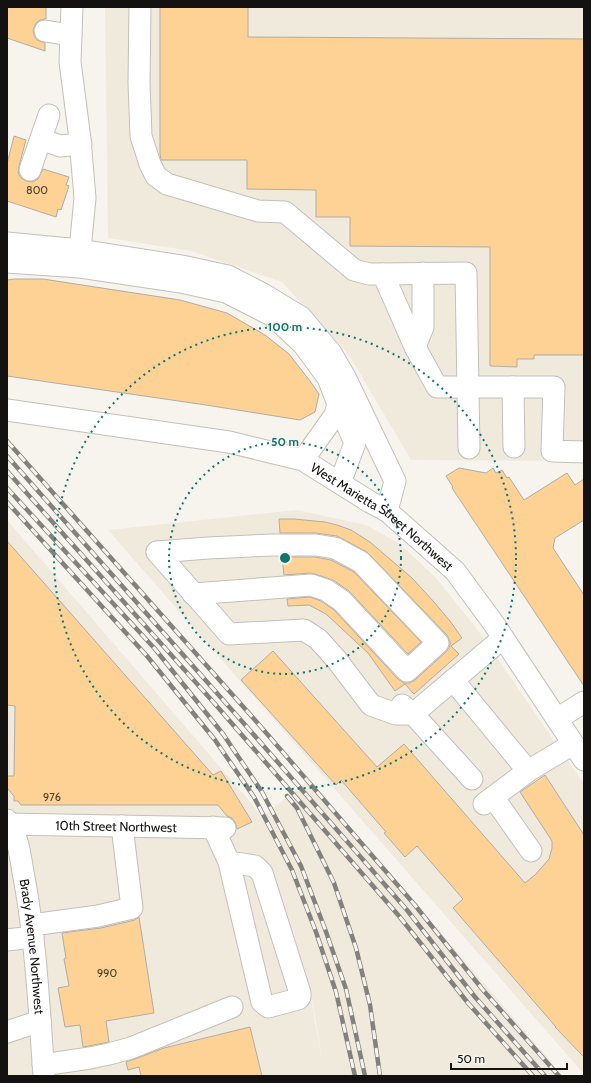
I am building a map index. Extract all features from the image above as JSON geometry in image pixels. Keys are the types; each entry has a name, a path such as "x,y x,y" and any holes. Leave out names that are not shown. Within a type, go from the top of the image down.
{"street":[{"path":"72,7 70,62 81,144 86,198 80,258"},
{"path":"140,7 139,83 141,136 150,164 156,176 167,184 258,210 285,212 354,270 370,274 466,273 469,448"},
{"path":"45,31 71,35"},
{"path":"30,170 49,115"},
{"path":"40,139 60,146 81,144"},
{"path":"7,243 80,258 226,292 273,316 302,344 328,378 338,404 395,481 387,511"},
{"path":"7,262 80,258 182,266 228,276 263,294 301,317 330,353 345,377 365,441 340,483"},
{"path":"415,347 423,327 423,273"},
{"path":"383,274 415,347 437,387 554,387 552,451 584,452"},
{"path":"513,387 514,447"},
{"path":"303,460 335,415 338,404"},
{"name":"West Marietta Street Northwest","path":"10,410 229,442 303,460 387,511 455,571 504,638 579,752"},
{"path":"193,594 311,585 326,590 342,601 406,671 438,643 361,562 335,548 316,544 272,544 157,552 193,594 229,634 304,630 318,639 336,659 363,694 375,694 400,703 413,714 472,778"},
{"path":"413,714 432,688 453,680 504,638"},
{"path":"453,680 528,771"},
{"path":"557,719 584,702"},
{"path":"531,851 488,801 528,771 579,752"},
{"name":"10th Street Northwest","path":"8,823 219,827 229,862"},
{"name":"Brady Avenue Northwest","path":"8,823 18,845 28,894 44,1070"},
{"path":"7,940 32,931 132,908 122,826"},
{"path":"229,862 255,866 262,873 300,993 300,997 298,999 268,1007 262,1002 229,862"},
{"path":"44,1070 56,1063 90,1058 131,1048 232,1007"},
{"path":"7,1032 40,1020"}],"shaded area":[{"path":"105,7 584,7 584,461 411,460 349,355 282,282 191,251 108,238"},
{"path":"297,510 366,525 400,544 436,578 477,629 584,784 584,1074 108,530"},
{"path":"7,520 252,804 261,817 310,780 563,1076 7,1076","holes":["308,978 316,1022 323,1065"]}],"building":[{"path":"7,7 46,7 46,19 40,20 36,23 33,30 37,40 45,43 45,51 7,38"},
{"path":"160,7 248,7 248,37 584,39 584,355 534,355 534,359 517,359 517,367 490,366 490,247 350,246 350,217 316,217 316,190 247,189 247,160 161,160"},
{"path":"14,136 26,140 18,173 21,178 26,181 33,182 38,179 43,169 69,177 66,185 69,186 61,210 58,209 56,217 7,201 7,164"},
{"path":"43,279 180,300 227,313 265,335 289,354 319,394 315,412 300,420 7,376 7,280"},
{"path":"459,468 486,473 493,468 496,473 502,470 507,478 509,477 524,500 567,473 575,485 584,479 584,520 555,538 553,548 584,595 584,686 452,488 453,487 446,476"},
{"path":"279,519 325,522 337,525 351,530 370,542 412,578 450,621 462,638 451,646 459,654 414,694 405,684 395,691 368,653 326,614 309,605 288,606 287,599 310,597 321,601 334,610 398,679 404,683 410,683 415,680 446,652 450,646 450,641 447,635 367,552 337,536 316,533 280,533"},
{"path":"7,541 213,775 221,771 252,822 237,829 232,818 227,816 218,805 21,805 18,801 14,801 14,796 7,788 7,776 14,776 15,706 7,705"},
{"path":"282,557 315,557 331,560 354,572 421,642 408,654 349,591 333,580 315,574 284,575"},
{"path":"273,651 377,767 404,744 525,883 536,874 549,859 552,841 520,792 545,775 584,835 584,1057 555,1027 453,908 463,899 417,846 405,857 384,833 386,832 341,780 336,785 241,680"},
{"path":"139,917 154,1013 106,1021 109,1042 83,1047 80,1025 65,1027 58,988 69,986 64,959 66,958 62,933 101,928 135,920"},
{"path":"250,1027 262,1076 141,1076 139,1067 128,1070 126,1062 164,1048"}],"railway":[{"path":"7,441 255,720 414,904 483,990 559,1076"},
{"path":"7,456 407,910 475,997 545,1076"},
{"path":"7,471 215,704 399,916 468,1003 533,1076"},
{"path":"7,488 155,649 223,734 262,792 301,866 325,929 346,989 365,1076"},
{"path":"7,502 147,656 215,740 254,797 292,870 316,932 336,992 355,1076"},
{"path":"287,796 297,808 334,883 356,948 370,1005 380,1076"}]}
